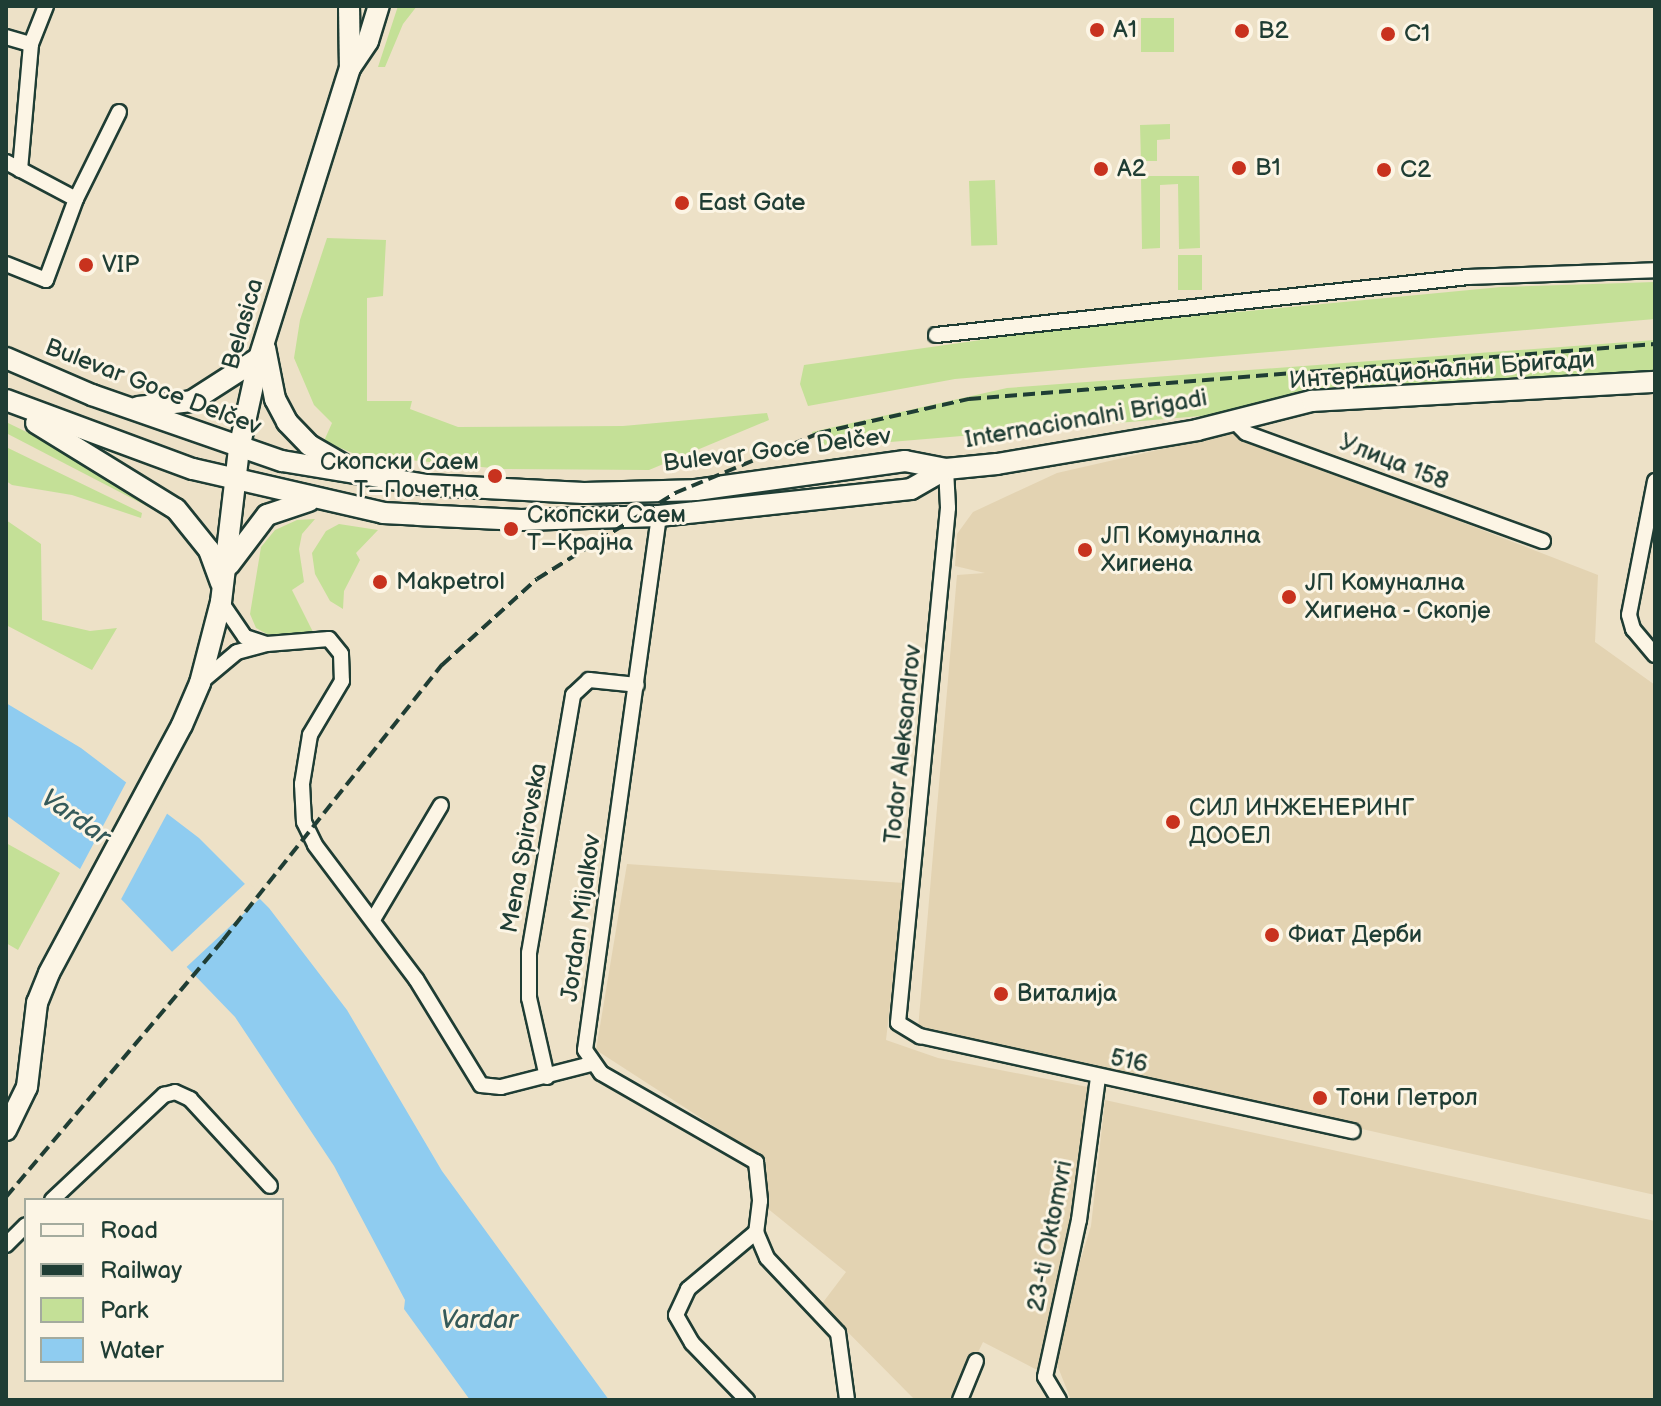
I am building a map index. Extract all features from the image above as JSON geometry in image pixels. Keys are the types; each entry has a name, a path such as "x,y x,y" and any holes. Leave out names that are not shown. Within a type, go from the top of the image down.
{"street":[{"path":"20,170 31,44 46,6"},
{"name":"Belasica","path":"349,6 350,68"},
{"name":"Belasica","path":"223,587 239,449 261,349 350,68 368,41 379,6"},
{"path":"6,37 31,44"},
{"path":"6,264 46,280 76,199 119,112"},
{"path":"6,162 76,199"},
{"path":"936,335 1468,277 1655,270"},
{"path":"92,395 137,407 170,407 201,397 261,349 287,422 324,456 371,477"},
{"name":"Bulevar Goce Delčev","path":"6,358 92,395 239,449 371,477 484,490 584,493 696,490 905,461 946,469"},
{"name":"Интернационални Бригади","path":"1233,420 1312,401 1655,382"},
{"path":"6,402 105,439 235,480 383,513 454,517 659,516 911,489 946,469"},
{"path":"6,402 176,509 209,550 234,627 267,644"},
{"name":"Internacionalni Brigadi","path":"946,469 1077,452 1233,420"},
{"name":"Улица 158","path":"1233,420 1246,433 1543,541"},
{"name":"Todor Aleksandrov","path":"898,1023 948,508 946,469"},
{"path":"1655,481 1629,615 1633,629 1655,655"},
{"path":"6,1130 27,1087 39,996 200,683 223,587 242,542 267,515 319,499"},
{"name":"Jordan Mijalkov","path":"591,1064 585,1050 595,960 659,516"},
{"path":"200,683 237,652 267,644 329,639 341,654 342,681 310,735 301,803 315,845 374,918 481,1085 501,1087 591,1064 756,1162 760,1201 756,1232 767,1258 838,1333 847,1400"},
{"name":"Mena Spirovska","path":"547,1077 529,998 529,953 573,695 589,680 637,685"},
{"path":"374,918 441,805"},
{"name":"516","path":"898,1023 920,1036 1353,1131"},
{"name":"23-ti Oktomvri","path":"1059,1400 1045,1377 1079,1220 1098,1077"},
{"path":"54,1198 164,1095 175,1092 190,1099 270,1186"},
{"path":"6,1245 24,1227"},
{"path":"747,1400 692,1343 676,1315 688,1289 756,1232"},
{"path":"960,1400 976,1361"}],"shaded area":[{"path":"1232,433 1598,575 1595,642 1655,685 1655,1195 918,1029 957,575 985,573 955,566 957,534 973,512 1057,473"},
{"path":"627,864 904,883 886,1040 938,1058 1093,1088 1075,1218 1041,1372 983,1342 955,1400 915,1400 821,1305 846,1272 767,1208 766,1160 596,1050"},
{"path":"1105,1100 1655,1221 1655,1400 1071,1400 1052,1352 1091,1226"}],"green space":[{"path":"398,6 417,6 403,24 385,67 378,67"},
{"path":"1141,18 1174,18 1174,52 1141,52"},
{"path":"1170,124 1170,139 1157,140 1157,161 1141,161 1140,125"},
{"path":"1141,176 1199,176 1200,248 1179,249 1178,184 1160,185 1160,248 1142,249"},
{"path":"995,180 997,245 971,246 969,181"},
{"path":"327,238 386,240 383,296 367,298 367,401 412,401 410,409 458,427 623,426 767,413 769,420 649,470 502,469 357,455 324,441 332,423 314,405 294,358 300,320"},
{"path":"1178,255 1202,255 1202,290 1178,290"},
{"path":"1655,282 1655,319 955,379 808,406 800,384 804,365 1059,329 1501,287"},
{"path":"1655,340 1655,378 831,447 816,441 812,432 1007,388"},
{"path":"6,422 90,463 169,511 164,515 6,433"},
{"path":"6,447 142,513 141,518 72,495 12,485 6,481"},
{"path":"315,519 302,534 299,549 304,582 292,590 313,632 269,635 256,628 250,614 261,547 275,530 297,520"},
{"path":"6,520 41,544 42,620 90,631 117,628 92,670 6,625"},
{"path":"339,524 378,530 356,553 360,560 344,591 343,609 330,601 315,574 312,553 326,531"},
{"path":"6,843 60,873 18,950 6,943"}],"water":[{"name":"Vardar","path":"6,703 81,748 199,838 269,908 347,1010 442,1171 609,1400 470,1400 404,1309 405,1300 334,1166 235,1017 121,899 6,815"}],"pier":[{"path":"128,779 169,810 119,903 79,871"},
{"path":"248,881 262,896 184,969 170,954"}],"railway":[{"path":"6,1197 223,940 442,665 537,579 675,493 819,433 969,399 1655,344"}],"place":[{"name":"A1","path":"1097,30"},
{"name":"B2","path":"1242,31"},
{"name":"C1","path":"1388,34"},
{"name":"B1","path":"1239,168"},
{"name":"A2","path":"1101,169"},
{"name":"C2","path":"1384,170"},
{"name":"East Gate","path":"682,203"},
{"name":"VIP","path":"86,265"},
{"name":"Скопски Саем Т–Почетна","path":"495,476"},
{"name":"Скопски Саем Т–Крајна","path":"511,529"},
{"name":"ЈП Комунална Хигиена","path":"1085,550"},
{"name":"Makpetrol","path":"380,582"},
{"name":"ЈП Комунална Хигиена - Скопје","path":"1289,597"},
{"name":"СИЛ ИНЖЕНЕРИНГ ДООЕЛ","path":"1173,822"},
{"name":"Фиат Дерби","path":"1272,935"},
{"name":"Виталија","path":"1001,994"},
{"name":"Тони Петрол","path":"1320,1098"}]}
